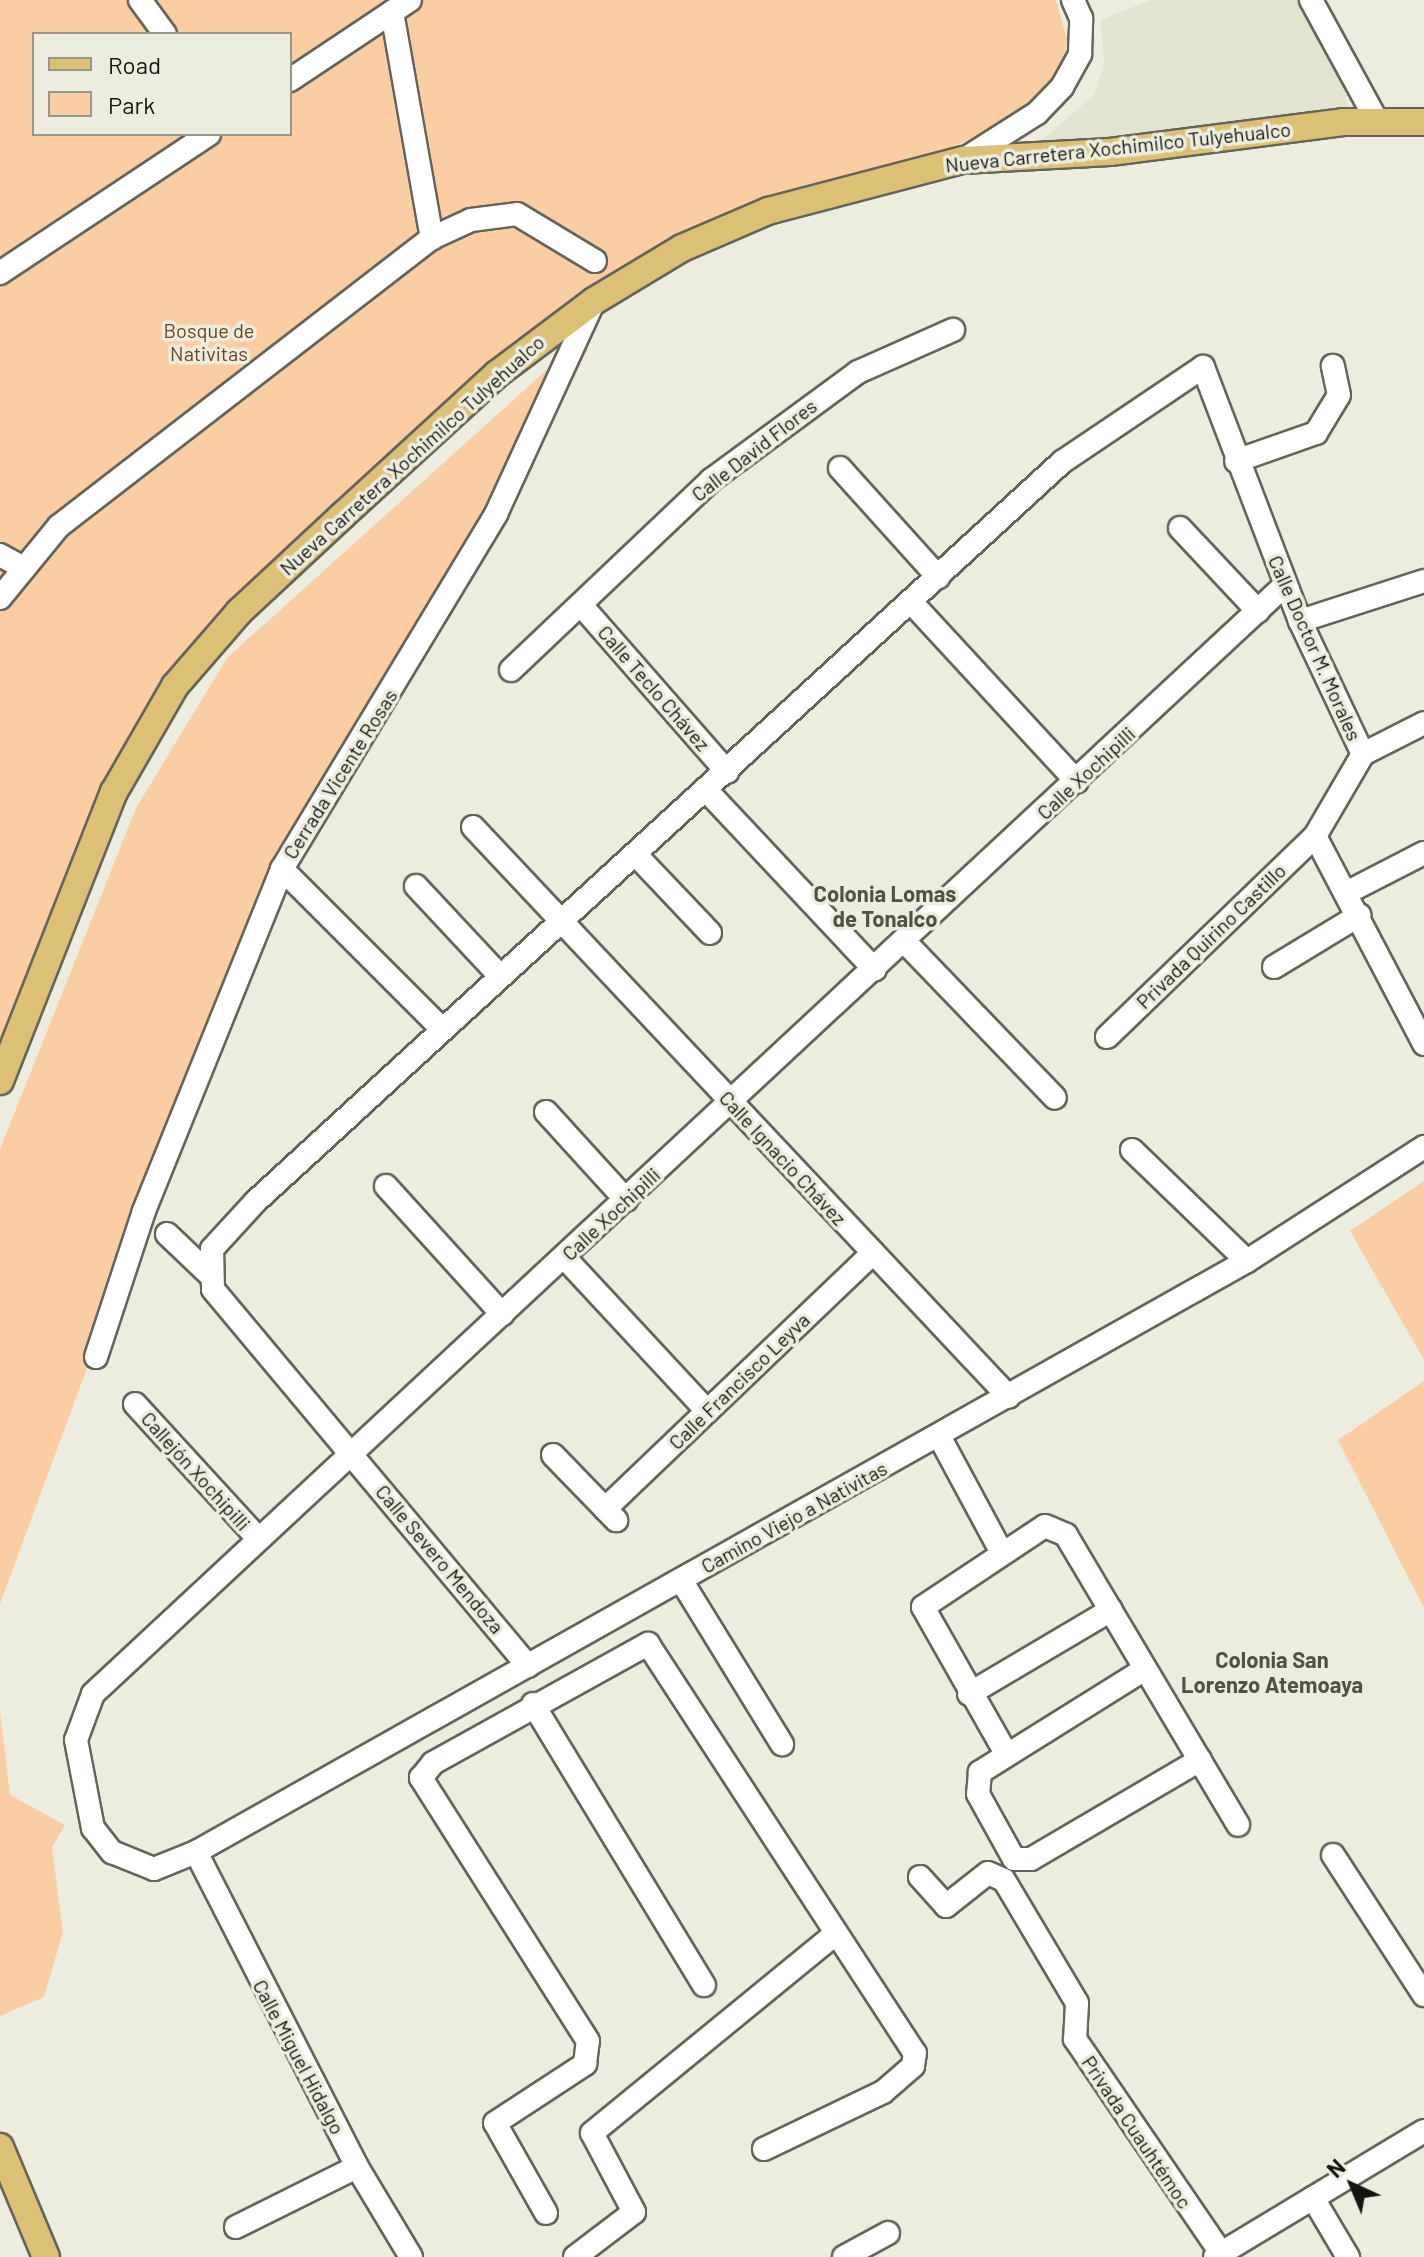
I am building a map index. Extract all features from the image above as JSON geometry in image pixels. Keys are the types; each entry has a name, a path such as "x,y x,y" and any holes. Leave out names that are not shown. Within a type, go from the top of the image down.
{"main road":[{"name":"Nueva Carretera Xochimilco Tulyehualco","path":"0,1081 114,792 175,686 239,612 342,516 497,374 594,301 682,248 768,211 963,160 1377,121 1424,122"},
{"path":"0,2147 46,2257"}],"street":[{"path":"140,0 164,32"},
{"path":"963,160 1037,113 1062,87 1080,54 1081,18 1073,0"},
{"path":"1311,0 1377,121"},
{"path":"292,79 401,6 432,238"},
{"path":"0,273 206,136"},
{"path":"0,598 22,567 59,526 432,238 471,220 517,214 595,261"},
{"name":"Cerrada Vicente Rosas","path":"96,1357 144,1211 282,869 496,514 594,301"},
{"name":"Calle David Flores","path":"511,670 700,490 778,429 858,372 953,330"},
{"path":"1236,461 1316,433 1339,395 1333,366"},
{"name":"Calle Doctor M. Morales","path":"938,577 1062,462 1203,367 1285,585 1363,754 1315,836"},
{"path":"209,1274 212,1249 439,1026 497,973 637,856 938,577 840,468"},
{"path":"1180,528 1258,611"},
{"path":"0,555 22,567"},
{"path":"1300,621 1424,581"},
{"name":"Calle Xochipilli","path":"154,1869 112,1852 93,1828 76,1740 93,1694 257,1537 732,1103 1285,585"},
{"path":"912,603 1077,782"},
{"name":"Calle Teclo Chávez","path":"581,605 727,772"},
{"path":"1363,754 1424,723"},
{"path":"707,791 875,970"},
{"name":"Calle Ignacio Chávez","path":"473,827 557,922 1009,1397"},
{"path":"1315,836 1348,892 1424,1044"},
{"name":"Privada Quirino Castillo","path":"1107,1037 1315,836"},
{"path":"1348,892 1424,853"},
{"path":"637,856 710,933"},
{"path":"282,869 439,1026"},
{"path":"416,886 497,973"},
{"path":"1274,967 1360,915"},
{"path":"905,942 1055,1098"},
{"path":"546,1112 626,1200"},
{"name":"Camino Viejo a Nativitas","path":"154,1869 196,1852 1009,1397 1247,1261 1424,1147"},
{"path":"1132,1150 1247,1261"},
{"path":"386,1186 502,1314"},
{"name":"Calle Severo Mendoza","path":"167,1234 209,1274 213,1289 528,1666"},
{"name":"Calle Francisco Leyva","path":"553,1455 610,1515 707,1411 873,1253"},
{"path":"564,1257 707,1411"},
{"name":"Callejón Xochipilli","path":"135,1404 257,1537"},
{"path":"939,1436 1002,1553"},
{"path":"1007,1755 969,1694 923,1607 1045,1526 1057,1528 1111,1610 1238,1825"},
{"path":"681,1580 782,1744"},
{"path":"969,1694 1111,1610"},
{"path":"546,2213 495,2123 585,2064 588,2041 421,1778 433,1763 633,1648 648,1644 658,1651 835,1934 915,2053 913,2066 883,2092 764,2149"},
{"path":"1145,1669 1007,1755 976,1779 1014,1859 1031,1859 1200,1760"},
{"path":"533,1704 704,1985"},
{"name":"Calle Miguel Hidalgo","path":"196,1852 357,2167 411,2257"},
{"path":"1333,1855 1424,1995"},
{"name":"Privada Cuauhtémoc","path":"920,1877 946,1906 988,1873 1004,1880 1077,2003 1075,2039 1218,2255"},
{"path":"575,2257 634,2212 592,2133 835,1934"},
{"path":"1218,2255 1424,2131"},
{"path":"236,2227 357,2167"},
{"path":"1313,2198 1348,2257"},
{"path":"844,2257 888,2233"}],"shaded area":[{"path":"1150,0 1300,0 1344,85 1347,107 1040,150 1038,143 1094,95 1104,64 1101,20"}],"green space":[{"name":"Bosque de Nativitas","path":"0,0 1056,0 1067,40 1065,68 1009,123 908,165 817,182 732,212 629,261 187,663 0,1071"},
{"path":"582,338 588,350 349,741 202,1046 220,1054 158,1199 143,1191 107,1278 110,1287 90,1360 0,1604 0,1149 136,808 227,658"},
{"path":"1424,1181 1424,1360 1350,1231"},
{"path":"1424,1381 1424,1608 1338,1440"},
{"path":"0,1711 10,1795 65,1825 52,1847 63,1932 44,1997 0,2016"}],"district":[{"name":"Colonia Lomas de Tonalco","path":"885,906"},
{"name":"Colonia San Lorenzo Atemoaya","path":"1272,1672"}]}
